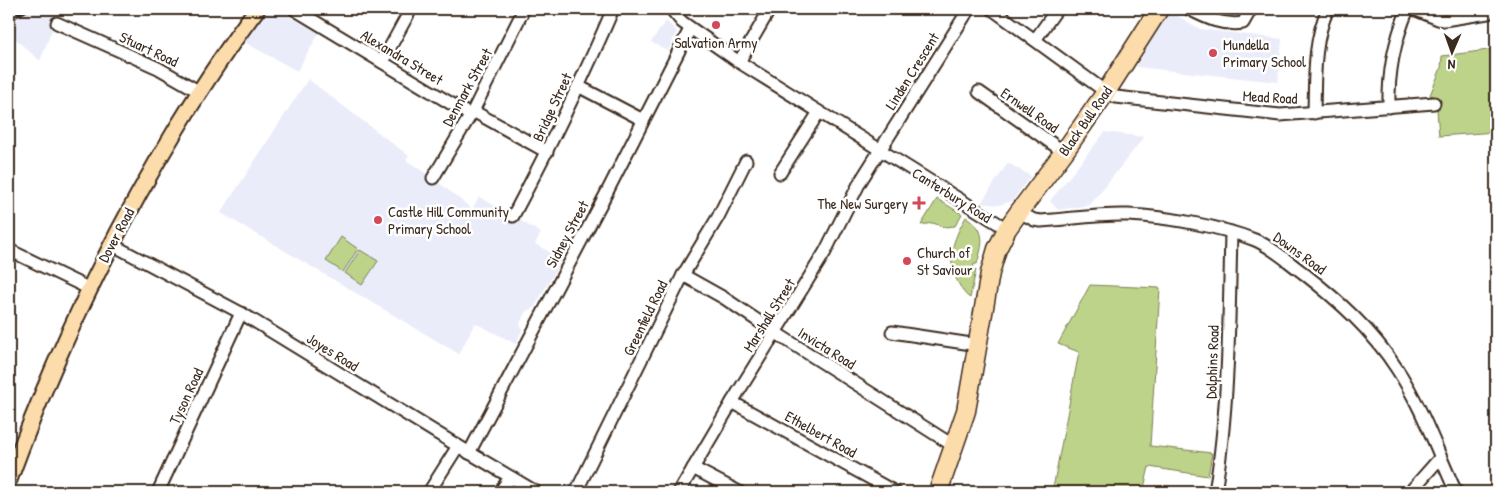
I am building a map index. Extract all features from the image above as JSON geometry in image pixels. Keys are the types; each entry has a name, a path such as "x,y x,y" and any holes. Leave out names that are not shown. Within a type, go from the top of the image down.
{"highway":[{"name":"Black Bull Road","path":"1007,229 1106,92 1158,9"},
{"name":"Canterbury Road","path":"938,492 966,411 993,260 1007,229"}],"main road":[{"name":"Dover Road","path":"9,480 54,364 88,288 111,244 141,188 200,92 235,38 257,9"}],"street":[{"name":"Alexandra Street","path":"294,9 472,113 547,152"},
{"path":"382,62 411,9"},
{"name":"Denmark Street","path":"433,178 472,113 524,9"},
{"name":"Bridge Street","path":"513,216 547,152 613,9"},
{"name":"Canterbury Road","path":"671,9 676,17 690,29 739,62 1007,229"},
{"path":"739,62 770,9"},
{"name":"Linden Crescent","path":"880,150 969,9"},
{"path":"992,9 1106,92"},
{"path":"1035,40 1057,9"},
{"path":"1189,9 1209,20 1237,24 1243,23 1251,9"},
{"path":"1314,113 1319,34 1328,9"},
{"path":"1388,107 1395,47 1399,29 1408,9"},
{"path":"1414,9 1438,20 1488,13"},
{"name":"Stuart Road","path":"57,24 158,68 200,92"},
{"name":"Sidney Street","path":"469,453 690,29"},
{"path":"578,86 643,120"},
{"name":"Ernwell Road","path":"979,92 1064,152"},
{"name":"Mead Road","path":"1106,92 1116,97 1280,115 1434,103"},
{"path":"780,173 819,112"},
{"name":"Marshall Street","path":"679,492 831,241 860,182 880,150"},
{"name":"Greenfield Road","path":"576,492 683,275 718,217 746,161"},
{"name":"Downs Road","path":"1019,212 1034,220 1042,221 1106,215 1154,217 1231,232 1256,241 1283,257 1349,311 1385,351 1398,370 1430,433 1456,492"},
{"name":"Dolphins Road","path":"1215,492 1220,464 1226,387 1231,232"},
{"name":"Joyes Road","path":"111,244 241,312 469,453 536,492"},
{"path":"9,250 88,288"},
{"name":"Invicta Road","path":"683,275 724,298 954,446"},
{"name":"Tyson Road","path":"158,492 241,312"},
{"path":"892,332 978,345"},
{"name":"Ethelbert Road","path":"732,402 895,492"},
{"path":"430,492 458,446"},
{"path":"1410,492 1440,458"},
{"path":"693,468 739,492"},
{"path":"500,492 512,478"}],"shaded area":[{"path":"9,9 63,9 60,19 52,30 40,61 14,38 9,40"},
{"path":"269,9 276,9 319,33 297,71 244,42"},
{"name":"Mundella Primary School","path":"1169,11 1200,29 1282,39 1278,82 1136,67"},
{"path":"666,21 677,31 668,51 651,42"},
{"name":"Castle Hill Community Primary School","path":"308,79 409,156 406,160 433,178 472,209 479,197 541,233 535,244 562,259 534,308 526,311 520,323 522,330 516,344 475,323 459,354 221,213"},
{"path":"1105,132 1144,137 1090,205 1058,210 1050,201"},
{"path":"1008,163 1031,176 1012,201 999,205 981,203"}],"green space":[{"path":"1496,49 1496,132 1439,136 1436,97 1430,95 1441,68 1442,56"},
{"path":"937,199 962,214 955,226 944,227 933,223 921,225"},
{"path":"966,217 977,227 982,238 977,264 974,264 973,269 976,270 970,298 963,291 955,277 952,260 954,243"},
{"path":"341,237 358,249 343,272 326,261"},
{"path":"360,250 378,261 362,285 345,273"},
{"path":"1090,285 1160,288 1150,446 1212,453 1208,476 1149,467 1143,492 1050,492 1054,483 1079,352 1058,344"}],"railway":[{"path":"9,19 27,9"}],"place":[{"name":"Salvation Army","path":"716,25"},
{"name":"Mundella Primary School","path":"1213,53"},
{"name":"The New Surgery","path":"919,203"},
{"name":"Castle Hill Community Primary School","path":"378,220"},
{"name":"Church of St Saviour","path":"907,261"}]}
